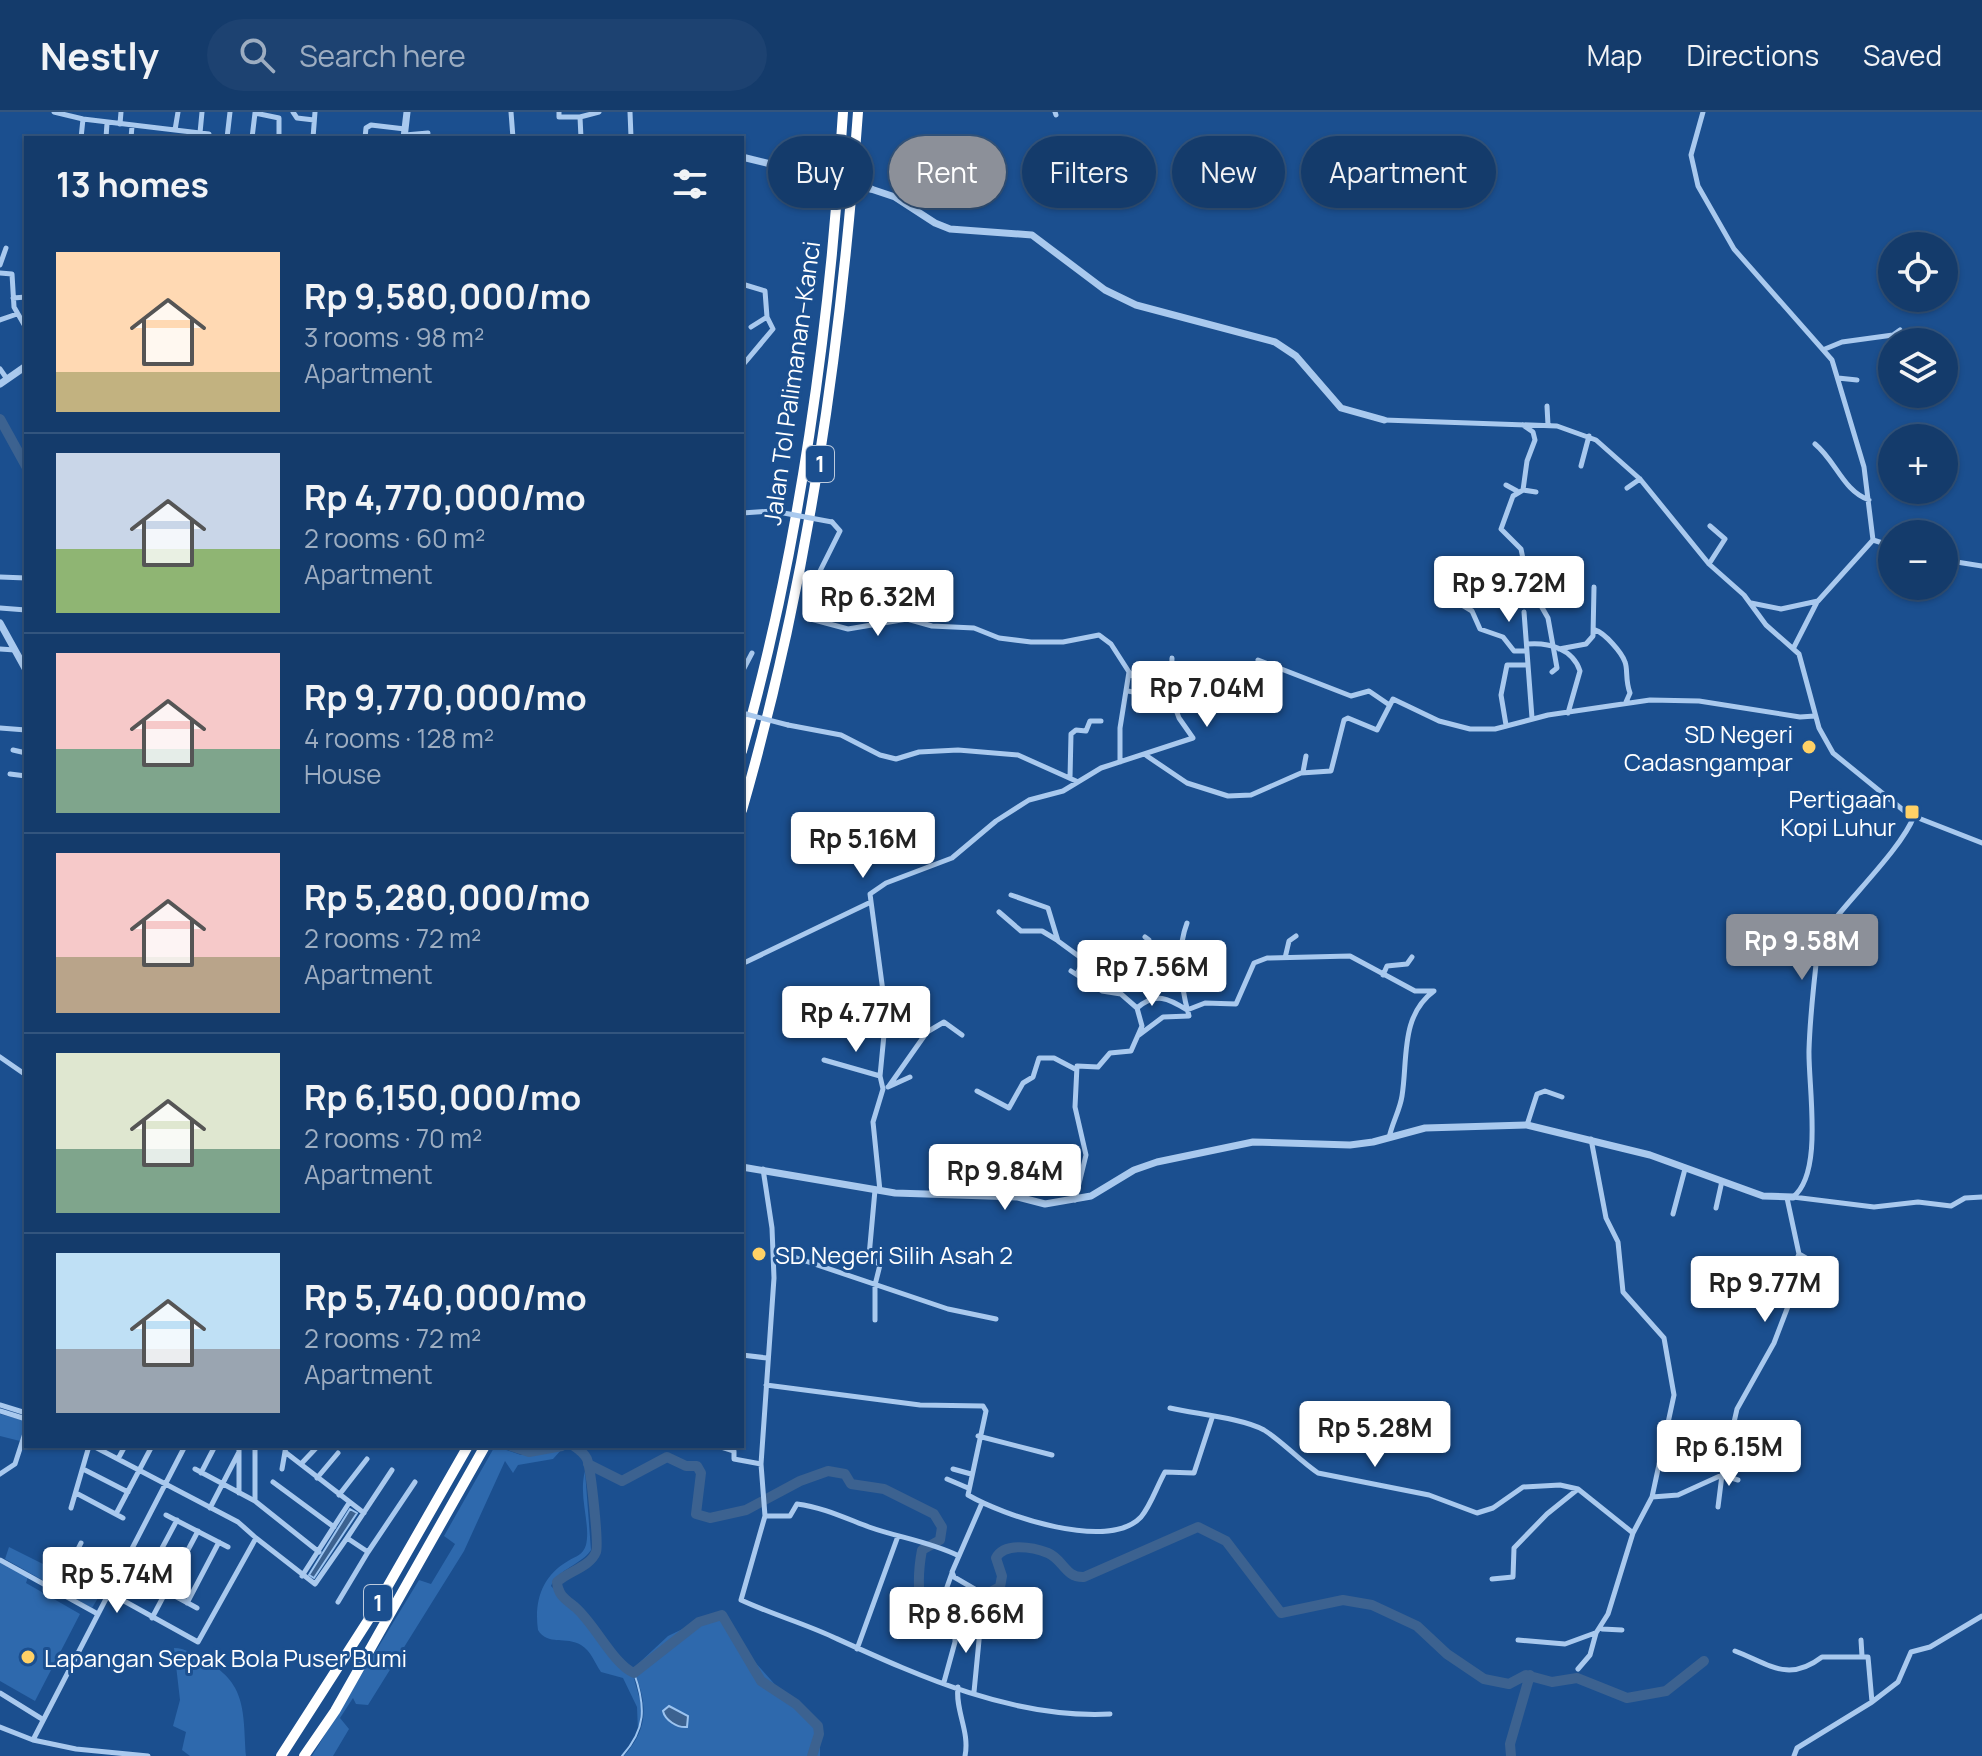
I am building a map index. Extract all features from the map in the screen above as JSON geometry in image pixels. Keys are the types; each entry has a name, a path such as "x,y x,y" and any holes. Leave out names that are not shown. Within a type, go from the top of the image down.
{"highway":[{"name":"Jalan Tol Palimanan–Kanci","path":"744,742 800,487 829,257 843,112"},
{"name":"Jalan Tol Palimanan–Kanci","path":"744,803 760,748 817,488 835,354 858,112"},
{"name":"1","path":"281,1756 369,1619 467,1448"},
{"name":"1","path":"306,1756 335,1711 484,1448"}],"street":[{"path":"53,112 107,123 209,134"},
{"path":"120,124 121,112"},
{"path":"175,130 178,112"},
{"path":"200,133 202,112"},
{"path":"227,136 230,112"},
{"path":"252,136 255,112 279,118 279,136"},
{"path":"293,112 297,118 314,120"},
{"path":"313,136 315,112"},
{"path":"405,134 407,112"},
{"path":"511,112 513,136"},
{"path":"559,112 559,117 599,112"},
{"path":"630,112 631,136"},
{"path":"1703,112 1691,162 1704,200 1734,249 1825,349 1838,378 1870,500 1873,540 1818,601 1794,647"},
{"path":"581,115 581,136"},
{"path":"106,136 107,123"},
{"path":"365,136 366,128 371,125 405,134 428,133"},
{"path":"131,136 132,126"},
{"path":"744,157 895,197 950,229 1032,235 1105,290 1136,305 1275,342 1296,356 1341,408 1384,420 1548,425 1589,436 1640,479 1709,564 1750,603 1766,625 1794,647 1803,664 1815,716 1833,753 1914,816 1982,843"},
{"path":"0,265 6,248"},
{"path":"0,273 12,274 13,298 24,325"},
{"path":"744,285 765,291 767,317 773,330 744,364"},
{"path":"13,298 24,297"},
{"path":"0,320 17,314"},
{"path":"751,327 767,317"},
{"path":"1825,349 1842,342 1878,337"},
{"path":"0,369 3,382 24,367"},
{"path":"1838,378 1857,380"},
{"path":"1547,406 1548,425"},
{"path":"1522,424 1533,432 1535,440 1520,490 1501,529 1521,549 1528,583 1548,618 1557,668 1552,672"},
{"path":"1581,466 1589,436"},
{"path":"1815,444 1830,458 1852,492 1870,500"},
{"path":"1627,488 1640,479"},
{"path":"1506,485 1536,492"},
{"path":"744,513 773,511 832,522 840,531 811,589 806,612 809,619 848,629 907,619 932,626 974,628 999,638 1031,642 1063,642 1099,635 1111,644 1139,682"},
{"path":"1709,564 1725,539 1710,526"},
{"path":"1873,540 1878,542"},
{"path":"1958,562 1982,566"},
{"path":"0,577 24,578"},
{"path":"1559,649 1586,644 1595,630 1591,609 1594,587"},
{"path":"1750,603 1781,609 1818,601"},
{"path":"1457,602 1472,611 1480,629 1503,637 1514,651 1551,644 1580,668 1568,713"},
{"path":"0,608 24,610"},
{"path":"1524,612 1532,718"},
{"path":"0,623 24,666"},
{"path":"1595,630 1610,639 1625,660 1624,679 1630,693 1626,702"},
{"path":"0,649 16,650"},
{"path":"744,668 752,653"},
{"path":"886,1088 880,1076 886,1014 872,892 952,858 1014,807 1063,791 1073,780 1120,762 1147,756 1193,736 1174,707 1169,685 1172,658"},
{"path":"1258,660 1351,696 1369,691 1388,704"},
{"path":"1506,725 1501,695 1507,665 1528,665"},
{"path":"1120,762 1120,728 1129,672"},
{"path":"1128,691 1138,693"},
{"path":"1147,756 1187,783 1228,796 1255,794 1303,772 1331,771 1344,720 1348,718 1377,730 1388,704 1396,700 1439,721 1467,729 1506,725 1626,702 1699,701 1800,717 1815,716"},
{"path":"744,714 841,735 891,758 919,752 997,752 1018,755 1073,780"},
{"path":"1073,780 1071,734 1076,730 1086,731 1090,721 1101,721"},
{"path":"0,728 24,730"},
{"path":"13,750 24,753"},
{"path":"1303,772 1306,756"},
{"path":"10,774 24,776"},
{"path":"1790,1198 1802,1186 1814,1137 1809,1050 1819,941 1900,846 1914,816"},
{"path":"1011,895 1046,906 1058,941"},
{"path":"746,962 871,902"},
{"path":"999,912 1021,931 1042,931 1084,960 1074,972 1102,991 1121,994 1137,1008 1142,1021 1139,1035 1129,1052 1110,1053 1098,1067 1082,1063 1075,1069 1075,1107 1086,1155 1075,1201"},
{"path":"1139,1035 1163,1017 1188,1017 1181,974 1187,923"},
{"path":"1285,958 1289,941 1296,936"},
{"path":"1145,937 1149,940 1148,964 1181,974"},
{"path":"1137,1008 1157,996 1187,1010 1205,1003 1236,1004 1254,963 1285,958 1350,956 1415,991 1434,991 1422,1001 1408,1032 1402,1096 1389,1138"},
{"path":"1383,975 1387,966 1407,964 1412,957"},
{"path":"1415,991 1422,1001"},
{"path":"875,1320 875,1285 880,1263 869,1256 878,1191 873,1122 886,1088 927,1032 944,1022 962,1035"},
{"path":"0,1057 24,1074"},
{"path":"977,1091 1009,1108 1023,1083 1033,1077 1039,1058 1054,1058 1075,1069"},
{"path":"824,1060 880,1076"},
{"path":"886,1088 910,1077"},
{"path":"1527,1125 1537,1094 1545,1091 1562,1097"},
{"path":"744,1167 878,1191 1018,1197 1044,1204 1075,1201 1103,1191 1145,1165 1258,1142 1350,1145 1425,1128 1527,1125 1591,1138 1763,1196 1874,1207 1918,1202 1951,1206 1965,1198 1982,1197"},
{"path":"1578,1669 1590,1655 1633,1533 1652,1497 1673,1402 1666,1343 1654,1324 1623,1292 1618,1242 1606,1218 1591,1138"},
{"path":"763,1169 773,1250 761,1464 765,1516 741,1600 857,1649 974,1692 1056,1714 1110,1714"},
{"path":"1673,1214 1685,1169"},
{"path":"1716,1208 1722,1181"},
{"path":"1718,1507 1737,1409 1774,1343 1795,1288 1792,1270 1799,1254 1790,1198"},
{"path":"773,1250 948,1309 996,1319"},
{"path":"1799,1254 1806,1258 1809,1269 1804,1290"},
{"path":"1765,1272 1795,1288 1829,1294 1832,1304"},
{"path":"744,1355 767,1358"},
{"path":"766,1385 920,1405 983,1406 986,1411 978,1436 968,1495 982,1503 1065,1529 1127,1526 1141,1516 1165,1472 1194,1473 1212,1418"},
{"path":"0,1408 24,1413"},
{"path":"0,1408 24,1418"},
{"path":"1170,1408 1263,1429 1318,1473 1429,1495 1477,1513 1493,1508 1523,1487 1560,1485 1578,1489 1633,1533"},
{"path":"0,1474 15,1464 24,1436"},
{"path":"978,1436 1052,1455"},
{"path":"71,1508 90,1448"},
{"path":"95,1448 238,1522 313,1582 347,1538 392,1470"},
{"path":"118,1459 124,1448"},
{"path":"76,1493 120,1516 128,1492 151,1448"},
{"path":"33,1740 106,1592 184,1448"},
{"path":"214,1448 198,1471 255,1501 319,1552"},
{"path":"255,1448 255,1501"},
{"path":"301,1464 316,1448"},
{"path":"724,1448 734,1451 734,1459 761,1464"},
{"path":"210,1508 239,1449"},
{"path":"239,1449 239,1494"},
{"path":"286,1449 317,1478 364,1513"},
{"path":"282,1469 286,1449"},
{"path":"317,1478 338,1453"},
{"path":"339,1495 367,1459"},
{"path":"83,1469 128,1492"},
{"path":"953,1469 971,1474"},
{"path":"1652,1497 1678,1495 1722,1475 1738,1480"},
{"path":"226,1477 239,1482"},
{"path":"947,1479 968,1488"},
{"path":"273,1482 334,1527"},
{"path":"338,1602 415,1482"},
{"path":"1492,1579 1513,1577 1514,1548 1547,1514 1578,1489"},
{"path":"303,1577 349,1503"},
{"path":"765,1516 790,1516 798,1503 898,1536 930,1542 959,1556"},
{"path":"951,1609 947,1587 982,1503"},
{"path":"166,1515 228,1547"},
{"path":"145,1580 177,1520"},
{"path":"152,1618 198,1531"},
{"path":"857,1649 898,1536"},
{"path":"81,1543 68,1569 198,1642 256,1538"},
{"path":"347,1538 368,1552"},
{"path":"187,1603 219,1542"},
{"path":"90,1583 106,1555"},
{"path":"0,1560 96,1613"},
{"path":"952,1572 954,1577 981,1596 974,1692"},
{"path":"136,1575 197,1608"},
{"path":"1794,1756 1797,1748 1872,1702 1898,1682 1911,1652 1930,1647 1982,1616"},
{"path":"944,1682 955,1642 955,1624"},
{"path":"1518,1640 1565,1644 1599,1631 1622,1630"},
{"path":"1861,1640 1862,1656"},
{"path":"1735,1651 1778,1671 1809,1668 1822,1657 1868,1658 1872,1702"},
{"path":"958,1687 957,1702 967,1735 965,1756"},
{"path":"0,1693 42,1719"},
{"path":"0,1727 33,1740 96,1753 148,1756"},
{"path":"72,1756 76,1749"}],"shaded area":[{"path":"0,1414 24,1420 20,1441 0,1436"},
{"path":"494,1448 521,1455 562,1449 553,1459 518,1465 513,1473 505,1461 464,1551 368,1705 356,1704 353,1698 340,1718 349,1729 333,1756 312,1756 419,1580 431,1584 455,1544 444,1536"},
{"path":"585,1471 591,1550 559,1575 551,1586 590,1625 619,1666 633,1675 642,1707 638,1731 637,1707 623,1678 601,1672 585,1648 576,1642 547,1638 538,1630 537,1609 546,1582 559,1567 581,1553 586,1545"},
{"path":"350,1509 357,1513 314,1578 309,1575"},
{"path":"9,1547 101,1593 92,1608 5,1559"},
{"name":"Lapangan Sepak Bola Puser Bumi","path":"0,1562 28,1577 26,1583 80,1614 35,1701 0,1681"},
{"path":"720,1611 738,1643 820,1735 820,1756 624,1756 637,1737 643,1718 644,1709 636,1676 641,1670 639,1663 668,1636"},
{"path":"174,1648 189,1652 217,1668 235,1688 243,1711 246,1756 190,1756 182,1750 186,1732 173,1726 180,1700"},
{"path":"669,1706 688,1716 687,1727 676,1725 666,1717 663,1711"}],"waterway":[{"path":"0,419 24,462"},
{"path":"517,1448 529,1452 551,1448"},
{"path":"577,1448 585,1455 589,1466 597,1546 589,1561 557,1582 563,1596 582,1614 619,1661 634,1673 699,1622 722,1615 761,1681 796,1704 818,1726 819,1734 812,1756"},
{"path":"588,1464 622,1481 667,1457 686,1466 697,1466 701,1473 696,1514 710,1518 746,1510 800,1481 828,1471 845,1474 851,1484 884,1489 934,1514 942,1527 940,1540 922,1550 919,1568 920,1599 932,1624 953,1621 972,1602 1000,1587 1002,1576 996,1558 1005,1550 1019,1547 1042,1551 1053,1556 1072,1575 1084,1577 1198,1527 1226,1541 1281,1613 1343,1600 1372,1605 1417,1626 1447,1654 1484,1679 1509,1684 1526,1675 1552,1682 1577,1678 1627,1698 1666,1691 1704,1661"},
{"path":"622,1756 636,1736 642,1717 641,1697 634,1673"},
{"path":"1511,1756 1510,1744 1530,1675"}],"place":[{"name":"SD Negeri Cadasngampar","path":"1809,747"},
{"name":"Pertigaan Kopi Luhur","path":"1912,812"},
{"name":"SD Negeri Silih Asah 2","path":"759,1254"},
{"name":"Lapangan Sepak Bola Puser Bumi","path":"28,1657"}]}
